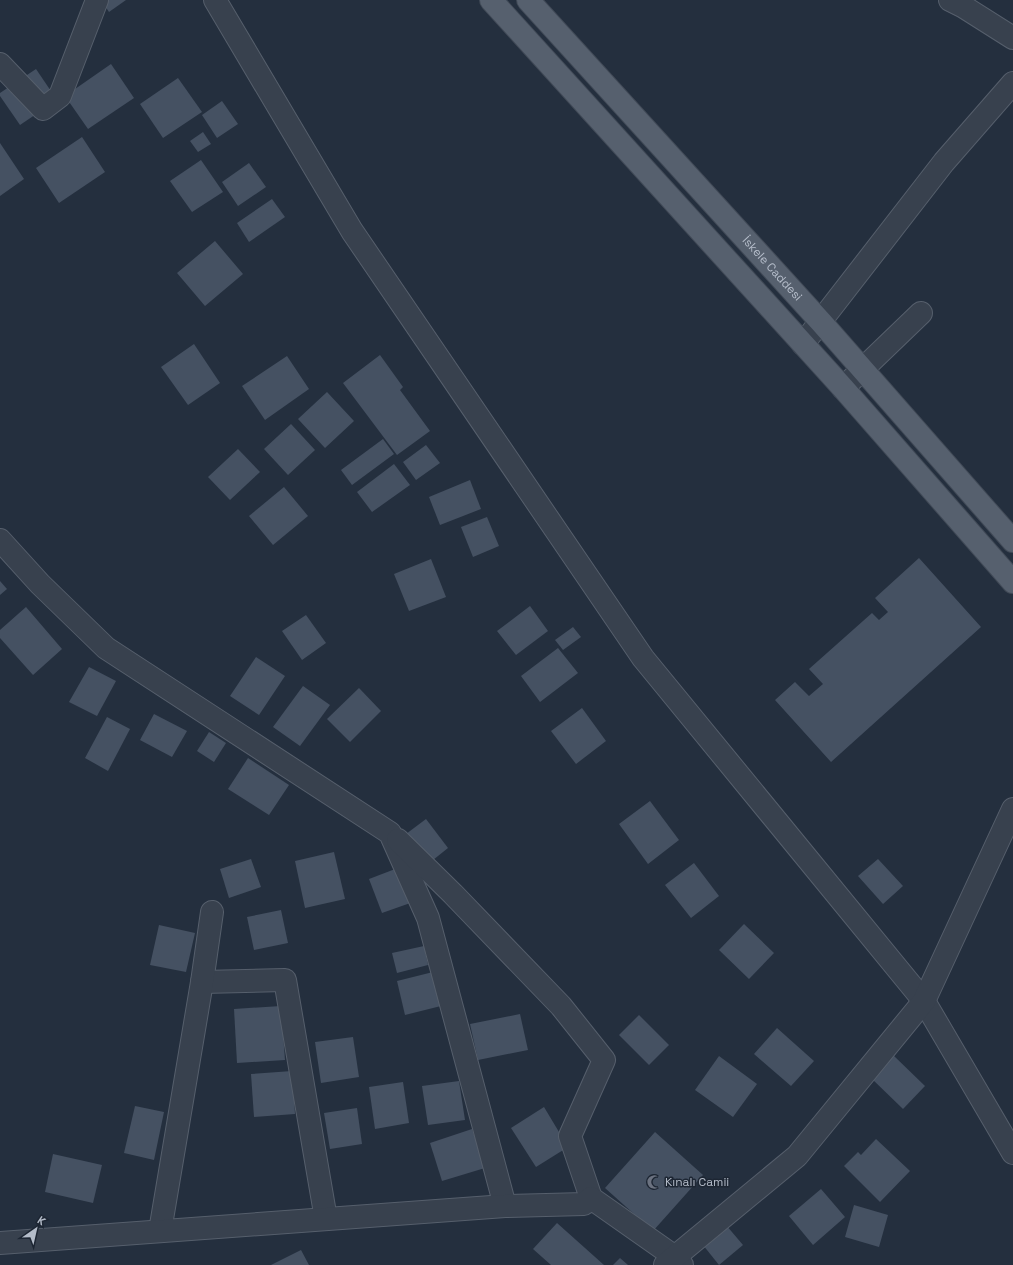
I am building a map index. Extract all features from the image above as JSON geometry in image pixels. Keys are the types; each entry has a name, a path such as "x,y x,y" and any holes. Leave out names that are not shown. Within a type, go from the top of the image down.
{"main road":[{"path":"491,0 843,388 1013,582"},
{"name":"İskele Caddesi","path":"528,0 821,322 1013,541"}],"street":[{"path":"0,64 43,109 60,96 97,0"},
{"path":"215,0 352,231 643,658 924,1000 1013,1153"},
{"path":"950,0 964,7 1013,38"},
{"path":"803,344 944,162 1013,83"},
{"path":"843,388 921,313"},
{"path":"0,540 40,584 106,648 390,833 453,894 561,1006 604,1060 570,1136 591,1198 674,1262 797,1156 924,1000 1013,809"},
{"path":"390,833 428,918 505,1206"},
{"path":"160,1231 202,982 212,912"},
{"path":"202,982 286,980 326,1219"},
{"path":"0,1243 505,1206 584,1204 591,1198"}],"building":[{"path":"101,0 126,0 109,12"},
{"path":"111,64 134,98 88,129 65,96"},
{"path":"36,69 57,100 20,125 0,96 0,93"},
{"path":"178,78 202,112 163,138 140,104"},
{"path":"222,101 238,124 217,138 202,115"},
{"path":"203,132 211,144 198,152 190,141"},
{"path":"82,137 105,172 59,203 36,168"},
{"path":"0,143 24,179 0,196"},
{"path":"201,160 223,192 192,212 170,181"},
{"path":"249,163 266,187 238,206 222,182"},
{"path":"272,199 285,217 249,242 237,223"},
{"path":"215,241 243,274 205,306 177,273"},
{"path":"194,344 220,383 188,405 161,367"},
{"path":"380,355 403,387 400,390 430,431 397,455 343,383"},
{"path":"287,356 309,389 265,420 242,386"},
{"path":"327,392 354,421 325,448 298,419"},
{"path":"291,424 315,450 288,475 264,449"},
{"path":"383,439 394,454 352,485 341,470"},
{"path":"426,445 440,463 416,480 403,462"},
{"path":"238,449 260,472 230,500 208,477"},
{"path":"394,464 410,485 372,512 357,492"},
{"path":"470,480 481,509 440,525 429,497"},
{"path":"284,487 308,516 273,545 249,516"},
{"path":"487,517 499,546 473,557 461,527"},
{"path":"919,558 981,627 831,762 775,700 795,682 809,696 823,684 809,669 872,613 879,620 888,612 875,598"},
{"path":"431,559 446,597 409,611 394,574"},
{"path":"0,581 7,589 0,595"},
{"path":"530,606 548,631 516,655 497,631"},
{"path":"26,607 62,649 33,675 0,638 0,630"},
{"path":"306,615 326,643 302,660 282,631"},
{"path":"573,627 581,637 563,650 555,640"},
{"path":"558,648 578,673 540,702 521,676"},
{"path":"256,657 285,676 259,715 230,696"},
{"path":"89,667 116,681 97,716 69,702"},
{"path":"303,686 330,705 300,746 273,727"},
{"path":"359,688 381,711 350,742 327,719"},
{"path":"582,708 606,741 576,764 551,731"},
{"path":"154,714 187,731 172,757 140,740"},
{"path":"107,717 130,729 108,771 85,758"},
{"path":"209,732 226,743 214,762 197,751"},
{"path":"248,758 289,785 269,815 228,789"},
{"path":"650,801 679,840 648,864 619,824"},
{"path":"426,819 448,848 428,864 406,834"},
{"path":"334,852 345,899 305,908 295,861"},
{"path":"251,859 261,887 229,898 220,869"},
{"path":"878,859 903,886 883,904 858,876"},
{"path":"694,863 719,896 691,918 665,885"},
{"path":"403,866 416,901 382,913 369,879"},
{"path":"281,910 288,943 254,950 247,917"},
{"path":"744,924 774,953 749,979 719,950"},
{"path":"159,925 195,933 186,972 150,965"},
{"path":"424,946 428,965 397,973 392,953"},
{"path":"433,972 441,1006 405,1015 397,981"},
{"path":"281,1006 285,1060 237,1063 234,1009"},
{"path":"520,1014 528,1050 478,1060 470,1024"},
{"path":"639,1015 669,1045 649,1065 619,1035"},
{"path":"777,1028 814,1061 791,1086 754,1054"},
{"path":"353,1037 359,1077 321,1083 315,1042"},
{"path":"893,1055 925,1086 903,1109 870,1077"},
{"path":"719,1056 757,1084 733,1117 695,1090"},
{"path":"292,1071 295,1114 254,1117 251,1074"},
{"path":"459,1081 465,1120 428,1125 422,1086"},
{"path":"403,1082 409,1123 375,1129 369,1087"},
{"path":"135,1106 164,1112 154,1160 124,1153"},
{"path":"544,1107 568,1147 536,1167 511,1128"},
{"path":"357,1108 362,1144 330,1149 324,1113"},
{"path":"472,1129 485,1168 442,1181 430,1143"},
{"name":"Kınalı Camii","path":"655,1132 703,1175 653,1231 605,1188"},
{"path":"876,1139 910,1171 880,1202 844,1166 858,1152 861,1155"},
{"path":"53,1154 102,1165 93,1203 45,1192"},
{"path":"821,1189 845,1217 813,1245 789,1216"},
{"path":"854,1205 888,1215 879,1247 845,1237"},
{"path":"557,1223 604,1265 551,1265 533,1249"},
{"path":"726,1225 743,1245 719,1265 703,1245"},
{"path":"301,1250 309,1265 271,1265"},
{"path":"620,1258 628,1265 613,1265"}],"place":[{"name":"Kınalı Camii","path":"654,1182"}]}
